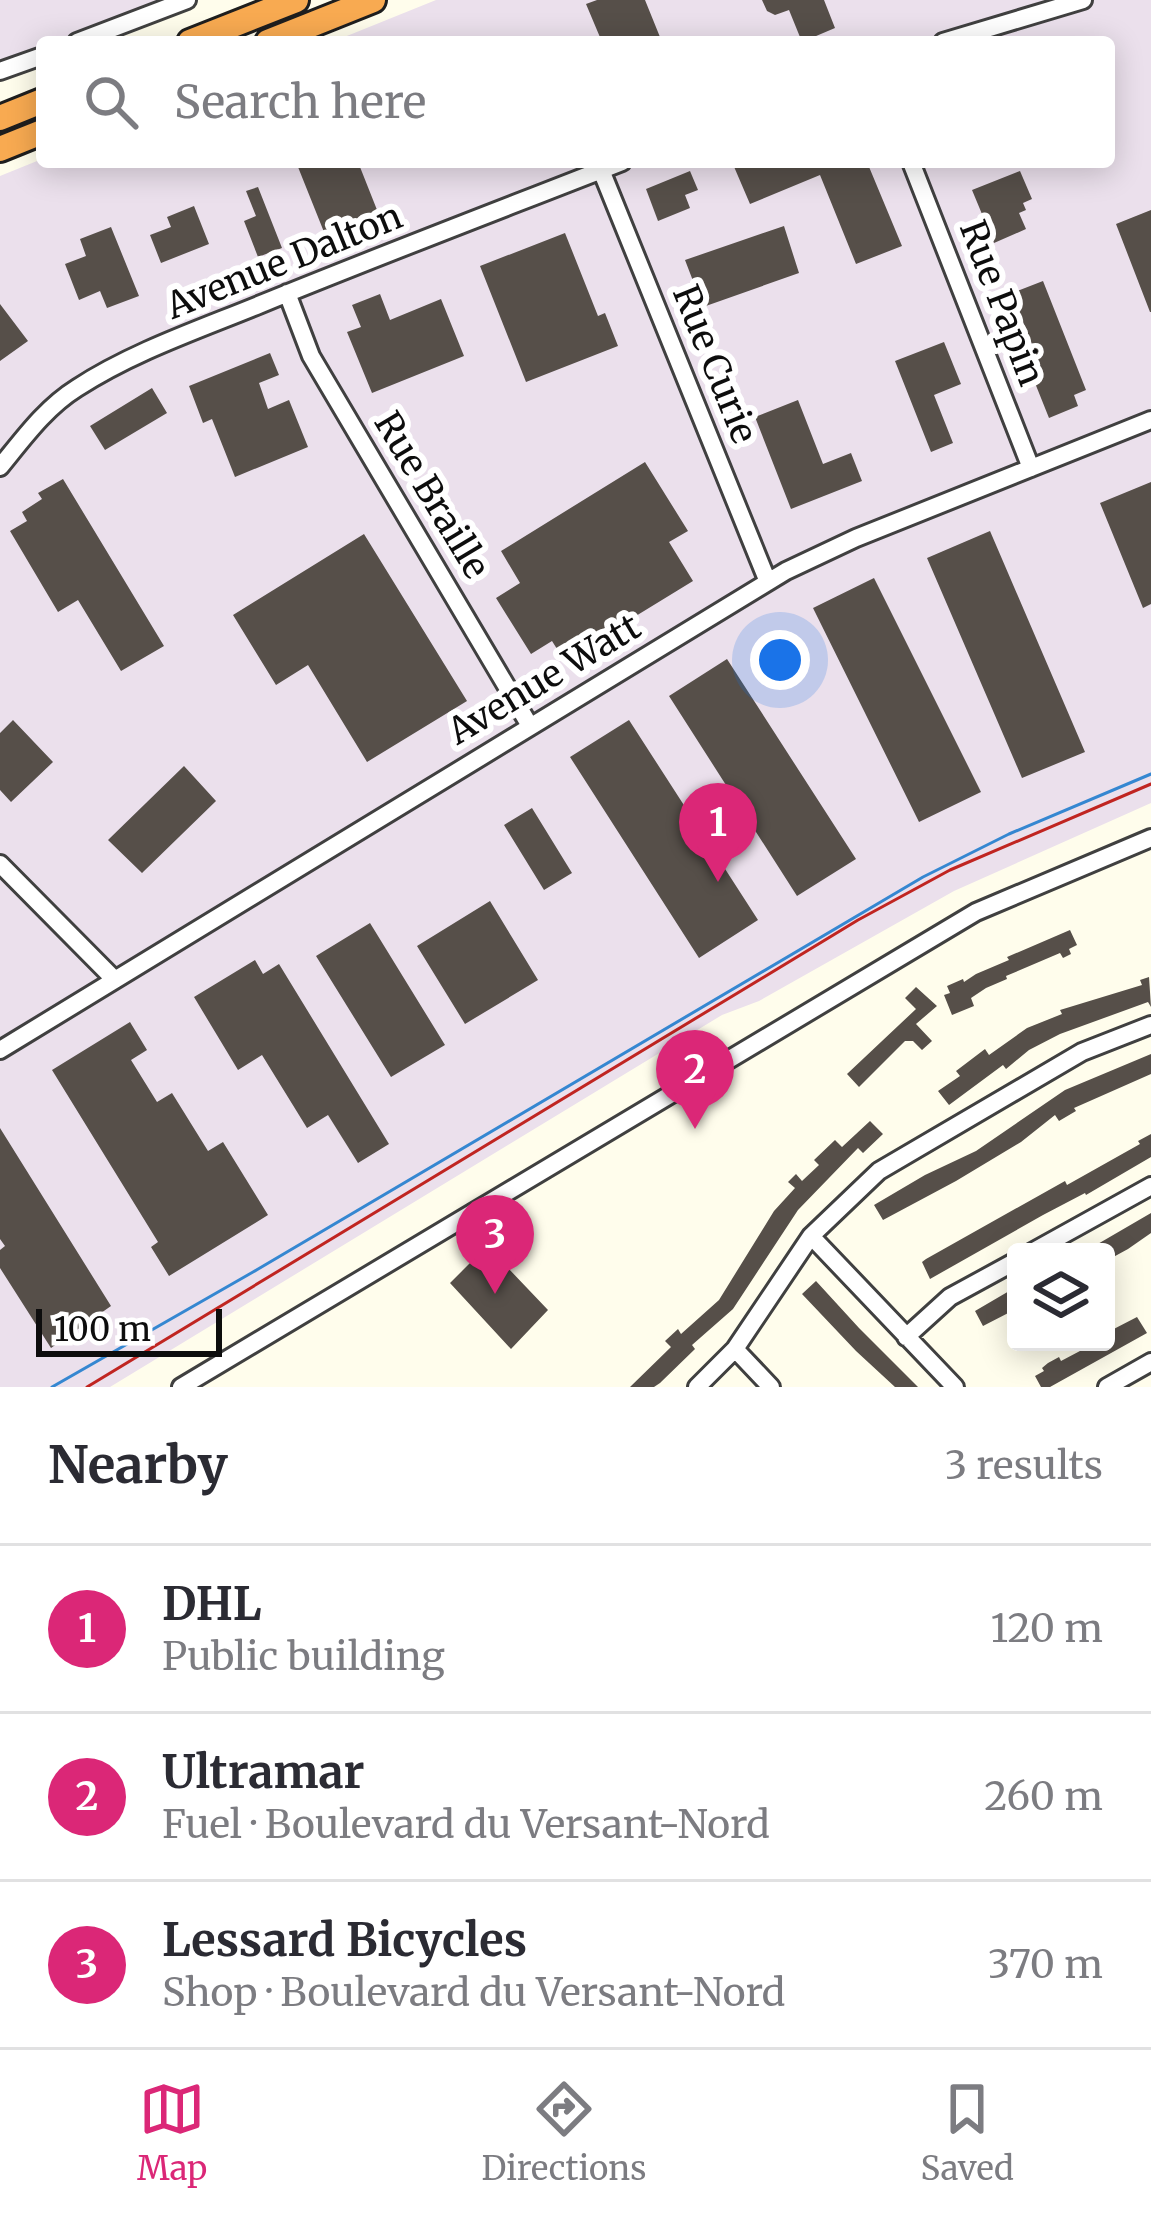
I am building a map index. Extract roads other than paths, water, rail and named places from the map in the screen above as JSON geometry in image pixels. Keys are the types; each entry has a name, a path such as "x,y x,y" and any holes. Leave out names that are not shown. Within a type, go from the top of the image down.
{"highway":[{"path":"205,36 296,0"},
{"path":"283,36 373,0"},
{"path":"0,118 36,103"},
{"path":"0,151 36,135"}],"street":[{"path":"93,36 187,0"},
{"path":"963,36 1083,0"},
{"path":"0,71 36,58"},
{"name":"Avenue Dalton","path":"0,467 38,421 74,389 157,348 606,168"},
{"name":"Rue Papin","path":"913,168 1031,468"},
{"name":"Rue Curie","path":"601,170 768,582"},
{"name":"Rue Braille","path":"287,293 311,356 530,726"},
{"name":"Avenue Watt","path":"0,1050 768,582 832,548 1151,420"},
{"path":"181,1387 976,912 1151,838"},
{"path":"0,864 114,979"},
{"path":"697,1387 735,1349 812,1235 879,1171 1082,1052 1151,1025"},
{"path":"1048,1243 1151,1186"},
{"path":"812,1235 955,1387"},
{"path":"906,1336 950,1297 1007,1266"},
{"path":"735,1349 771,1387"},
{"path":"1106,1387 1151,1362"}],"waterway":[{"path":"52,1387 923,877 1009,834 1151,774"}],"railway":[{"path":"87,1387 858,920 950,870 1151,784"}],"place":[{"name":"DHL","path":"718,882"},
{"name":"Ultramar","path":"695,1129"},
{"name":"Lessard Bicycles","path":"495,1294"}]}
